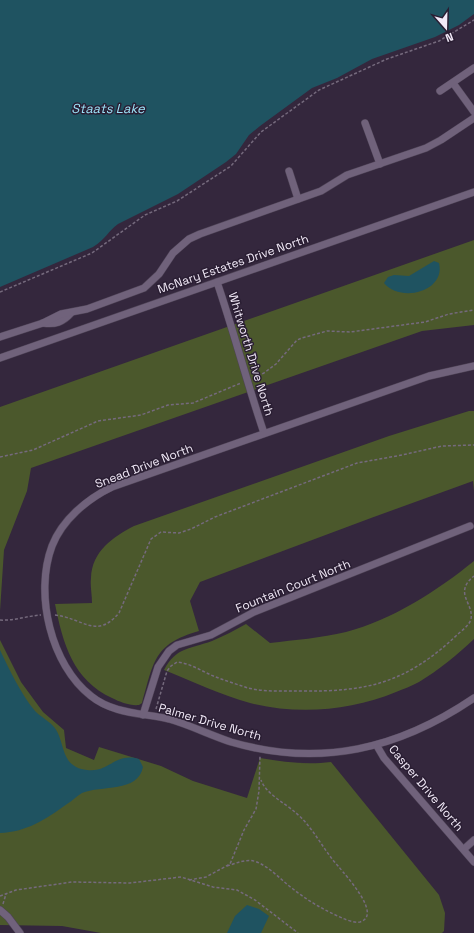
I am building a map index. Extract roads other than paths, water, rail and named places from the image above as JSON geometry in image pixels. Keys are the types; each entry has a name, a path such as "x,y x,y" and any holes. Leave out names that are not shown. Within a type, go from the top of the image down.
{"street":[{"path":"440,91 474,68"},
{"path":"453,83 474,112"},
{"path":"0,338 61,314 87,309 144,288 159,274 173,252 200,234 321,191 347,175 435,144 474,118"},
{"path":"365,123 380,164"},
{"path":"289,172 298,199"},
{"name":"McNary Estates Drive North","path":"0,358 474,192"},
{"name":"Whitworth Drive North","path":"217,282 236,337 246,381 264,433"},
{"name":"Snead Drive North","path":"143,715 119,710 103,704 92,697 76,682 59,657 48,615 45,586 48,560 53,545 60,531 75,512 99,493 112,487 429,376 445,371 474,366"},
{"name":"Fountain Court North","path":"143,715 158,667 169,651 177,645 211,635 254,612 470,526"},
{"name":"Palmer Drive North","path":"143,715 169,719 232,742 284,753 330,754 376,746 412,733 434,723 474,698"},
{"name":"Casper Drive North","path":"376,746 384,758 422,803 474,862"},
{"path":"464,849 474,840"},
{"path":"0,910 8,917 20,933"}],"water":[{"name":"Staats Lake","path":"0,0 474,0 474,14 459,25 435,37 372,59 337,78 312,88 249,135 236,154 226,162 178,194 118,224 93,247 0,287"},
{"path":"434,261 439,263 439,273 436,281 429,287 420,291 410,293 400,292 391,289 384,283 388,277 394,275 409,276"},
{"path":"0,650 25,698 35,711 52,725 58,733 64,753 72,764 78,768 95,770 101,769 124,758 139,759 143,767 140,775 127,785 82,793 36,824 19,830 0,833"},
{"path":"247,905 259,909 269,916 261,933 227,933 235,916"}]}
